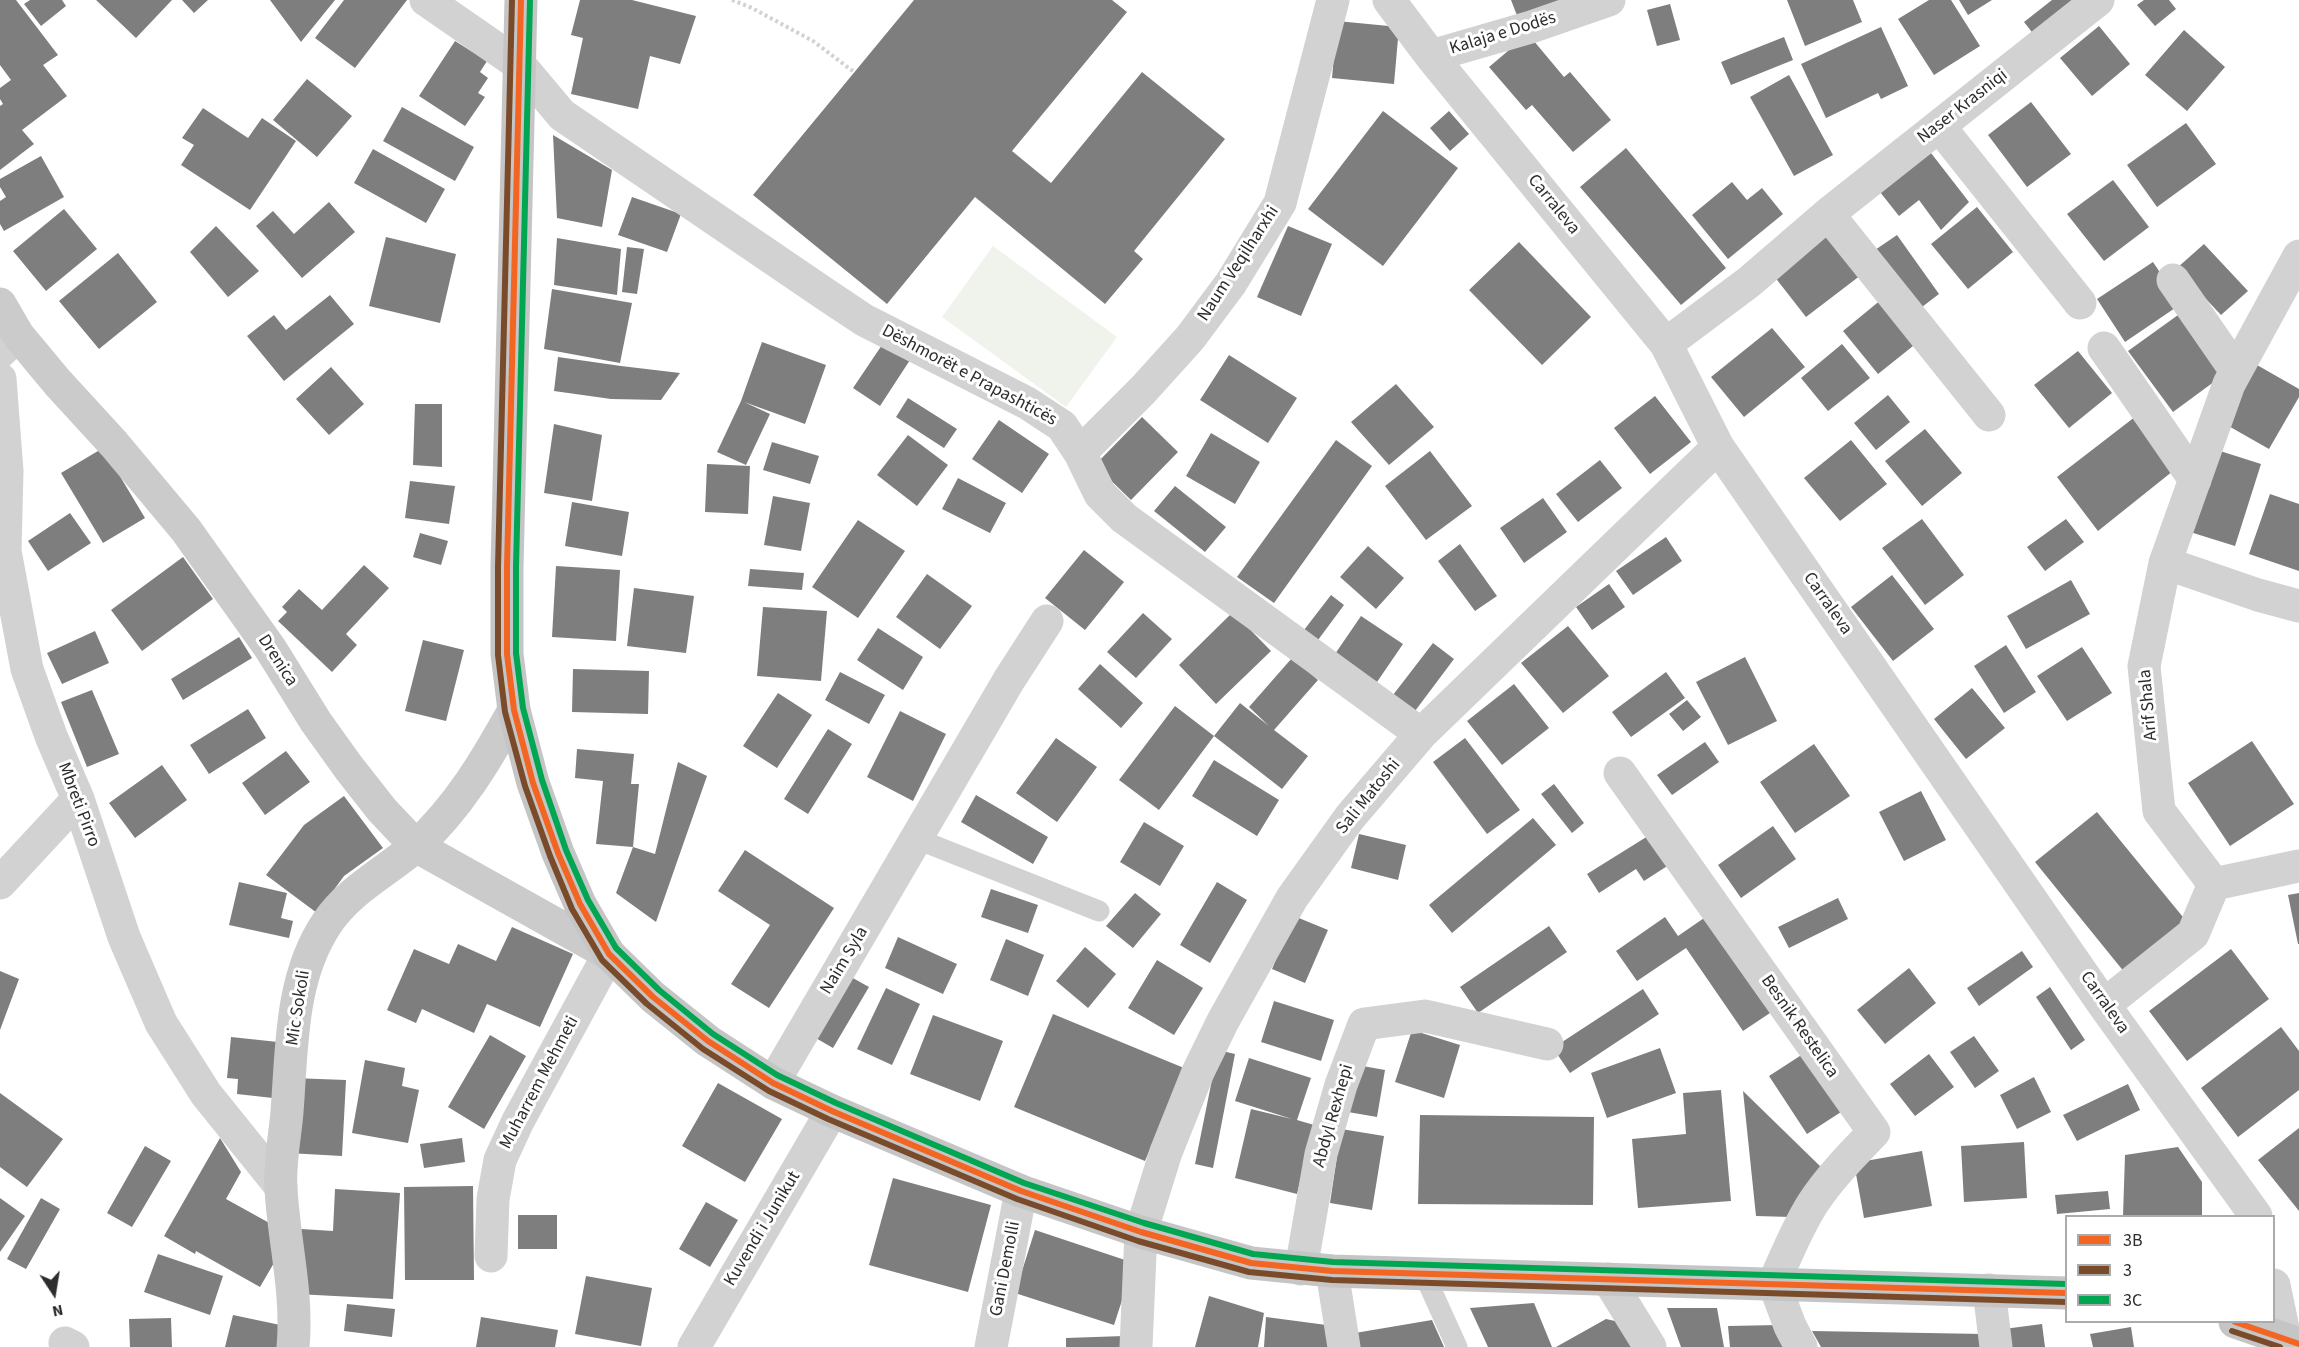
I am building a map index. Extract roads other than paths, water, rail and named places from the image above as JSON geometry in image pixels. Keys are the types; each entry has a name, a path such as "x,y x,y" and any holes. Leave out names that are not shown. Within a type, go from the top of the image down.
{"main road":[{"path":"521,0 507,578 507,654 514,710 533,783 558,853 580,904 609,954 653,997 708,1041 773,1083 832,1111 1021,1191 1141,1232 1251,1263 1316,1270 1424,1274 2065,1293"},
{"path":"2238,1323 2292,1341"}],"street":[{"name":"Dëshmorët e Prapashticës","path":"426,0 520,64 562,115 864,320 1027,403 1062,426 1080,453 1100,494 1124,518 1421,734"},
{"name":"Naum Veqilharxhi","path":"1080,453 1143,390 1190,338 1231,282 1280,203 1333,0"},
{"name":"Carraleva","path":"1389,0 1431,56 1666,344 1718,447 2104,1005 2255,1215"},
{"name":"Kalaja e Dodës","path":"1431,56 1531,27 1609,0"},
{"name":"Naser Krasniqi","path":"1666,344 1749,282 1828,214 2098,0"},
{"path":"1939,126 2080,303"},
{"path":"1828,214 1989,416"},
{"name":"Arif Shala","path":"2214,884 2159,811 2144,666 2165,563 2236,371 2299,256"},
{"path":"2173,280 2236,371"},
{"name":"Drenica","path":"0,304 9,344 58,383 114,444 186,530 270,648 316,722 382,810 416,846 609,954"},
{"path":"2104,348 2195,480"},
{"name":"Mbreti Pirro","path":"0,379 7,471 2,554 27,669 51,736 78,799 124,937 161,1023 206,1094 280,1187"},
{"name":"Sali Matoshi","path":"1136,1347 1141,1232 1166,1152 1198,1072 1234,1000 1292,898 1350,817 1421,734 1718,447"},
{"path":"2165,563 2258,595 2299,606"},
{"name":"Naim Syla","path":"773,1083 1009,680 1047,621"},
{"name":"Mic Sokoli","path":"293,1347 295,1328 292,1282 280,1187 298,996 308,955 328,921 357,889 416,846 454,804 483,766 514,710"},
{"name":"Besnik Restelica","path":"1620,773 1874,1132 1839,1169 1813,1203 1794,1236 1774,1283"},
{"path":"0,883 78,799"},
{"path":"2104,1005 2193,934 2214,884 2299,866"},
{"name":"Muharrem Mehmeti","path":"491,1256 493,1198 500,1160 518,1121 609,954"},
{"name":"Abdyl Rexhepi","path":"1316,1270 1321,1154 1341,1085 1364,1024 1425,1016 1547,1044"},
{"name":"Kuvendi i Junikut","path":"694,1347 832,1111"},
{"name":"Gani Demolli","path":"991,1347 1021,1191"},
{"path":"1316,1270 1344,1347"},
{"path":"1608,1279 1650,1347"},
{"path":"1774,1283 1790,1326 1801,1347"},
{"path":"2275,1289 2292,1341"},
{"path":"1989,1290 1996,1347"}],"lane":[{"path":"917,838 1099,911"},
{"path":"1424,1274 1457,1347"}]}
